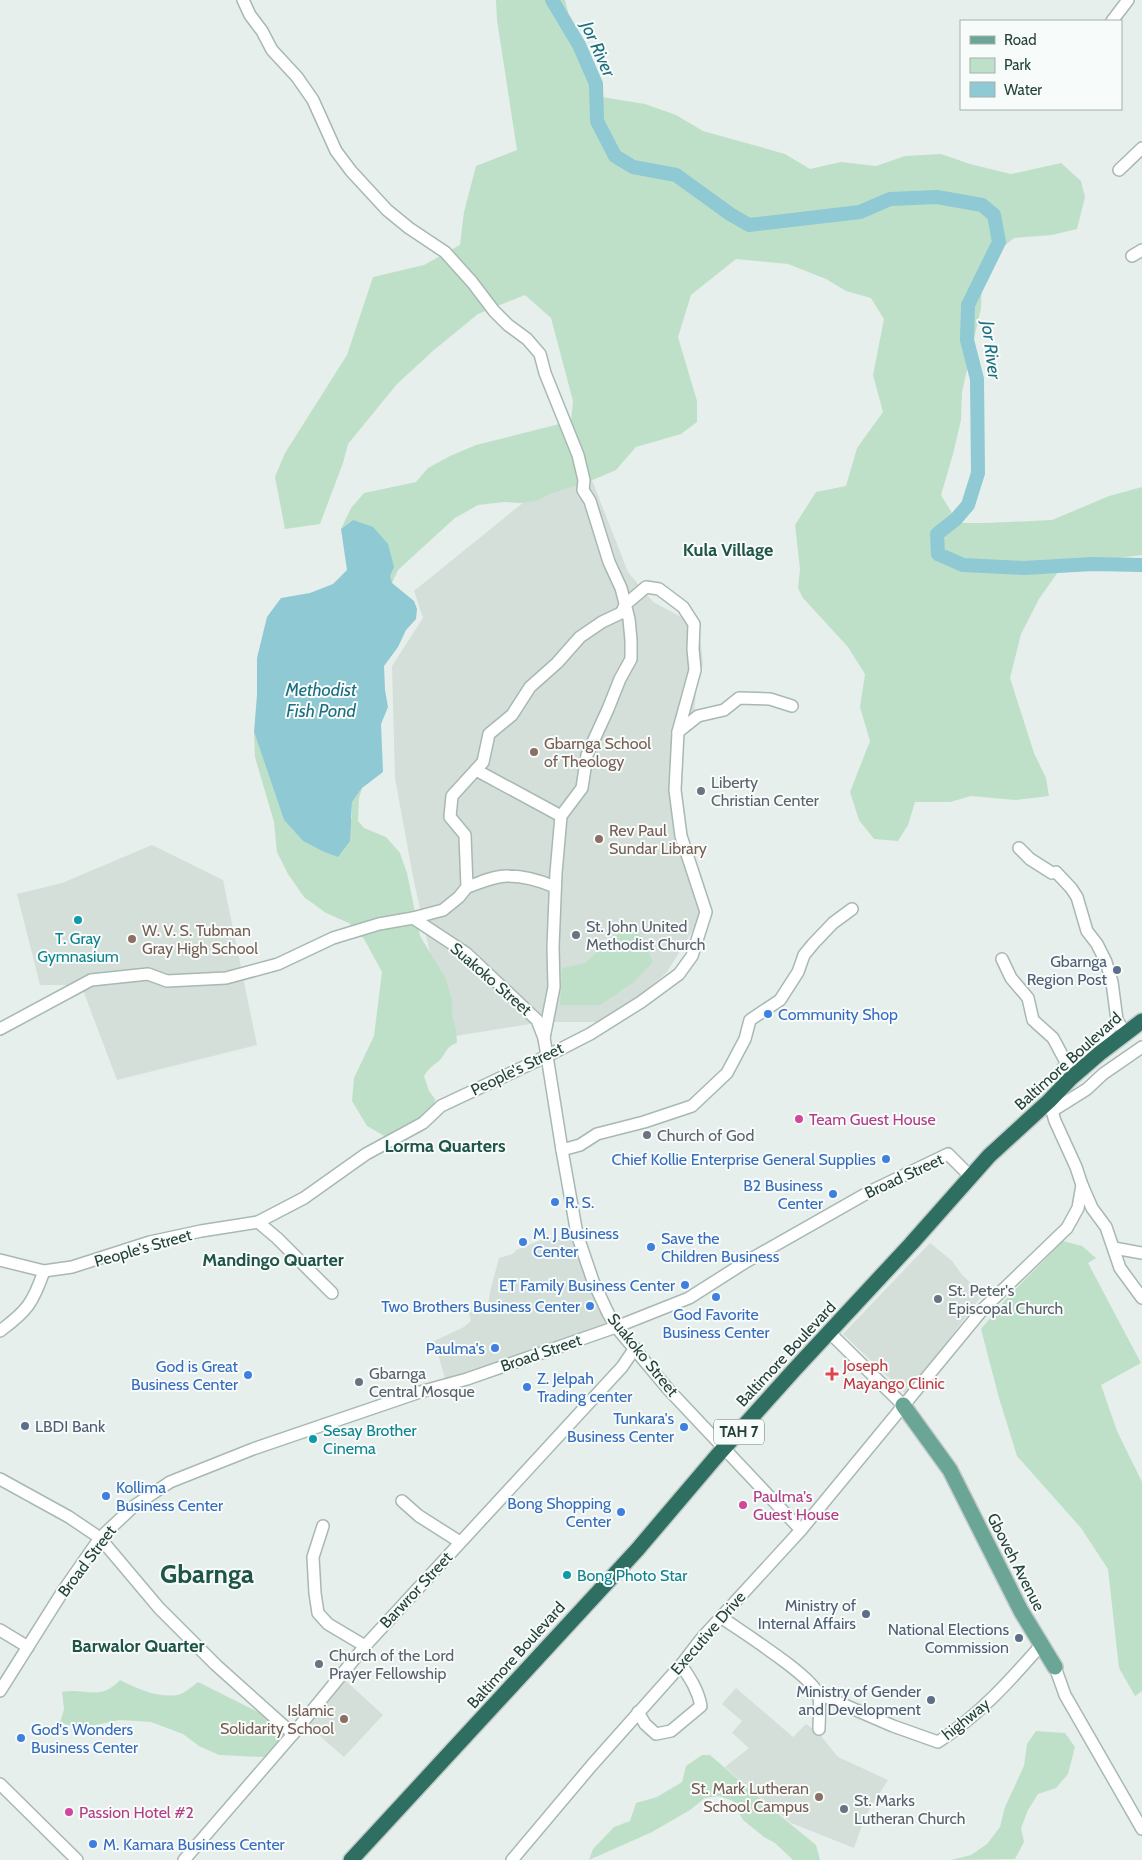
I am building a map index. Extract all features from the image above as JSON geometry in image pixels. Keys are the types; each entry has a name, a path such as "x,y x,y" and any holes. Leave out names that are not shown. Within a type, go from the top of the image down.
{"highway":[{"name":"Baltimore Boulevard","path":"351,1860 637,1550 795,1369 990,1156 1051,1106 1071,1078 1121,1027 1142,1021"}],"main road":[{"name":"Gboveh Avenue","path":"903,1405 950,1470 1021,1611 1055,1667"}],"street":[{"path":"243,0 272,50 297,77 313,100 336,151 351,171 387,210 409,228 445,252 472,282 494,311 508,325 527,339 540,354 544,373 578,456 584,480 583,490 590,501 609,562 626,604 631,640 631,659 620,679 587,755 582,788 561,816 555,887 554,987 544,1038"},
{"path":"1113,20 1128,0"},
{"path":"1119,170 1142,148"},
{"path":"1132,256 1142,250"},
{"name":"People's Street","path":"0,1260 44,1271 72,1267 150,1242 258,1222 304,1198 366,1154 424,1123 441,1106 590,1034 641,1002 679,974 692,956 706,912 681,836 675,790 678,732 695,670 693,649 694,624 683,606 659,589 646,588 626,604 621,613 602,622 580,637 557,663 530,687 512,715 489,734 483,762 452,796 450,817 466,835 467,887"},
{"path":"678,732 698,716 724,710 739,698 770,699 792,706"},
{"path":"476,770 561,816"},
{"path":"1002,959 1011,978 1028,998 1033,1020 1053,1038 1065,1067 1121,1027 1106,962 1097,944 1087,932 1077,897 1056,872 1052,873 1030,859 1019,848"},
{"path":"0,1029 91,980 148,974 167,981 226,978 278,964 334,938 380,924 443,910 459,897 467,887 494,878 508,876 555,887"},
{"path":"562,1150 580,1145 597,1134 644,1122 692,1106 727,1073 745,1039 750,1020 780,1000 798,972 804,955 833,923 852,910"},
{"name":"Suakoko Street","path":"413,918 466,952 537,1020 544,1038 578,1234 593,1281 616,1327 668,1389 801,1530"},
{"path":"1141,1049 1103,1074 1087,1088 1051,1106 1055,1121 1092,1208 1106,1227 1120,1268 1142,1298"},
{"path":"948,1154 954,1143"},
{"name":"Broad Street","path":"0,1691 63,1591 100,1538 120,1518 151,1493 170,1482 223,1460 420,1392 467,1379 616,1327 689,1298 744,1263 869,1192 948,1154 971,1177"},
{"name":"Executive Drive","path":"512,1860 721,1617 801,1530 983,1309 1067,1228 1078,1208 1082,1185"},
{"path":"258,1222 332,1292"},
{"path":"1114,1248 1142,1253"},
{"path":"0,1331 20,1316 36,1294 44,1271"},
{"name":"Gboveh Avenue","path":"830,1332 903,1405"},
{"name":"Barwror Street","path":"184,1860 294,1734 365,1646 622,1367 635,1348"},
{"path":"0,1479 69,1517 100,1538 159,1608 216,1665 294,1734"},
{"path":"402,1501 419,1516 460,1542"},
{"path":"323,1526 313,1557 318,1613 328,1624 365,1646"},
{"name":"highway","path":"721,1617 775,1655 809,1682 819,1694 893,1726 938,1742 956,1730 1002,1690 1041,1645"},
{"path":"0,1630 28,1647"},
{"path":"638,1712 645,1724 656,1734 671,1731 701,1706 693,1681 681,1665"},
{"name":"Gboveh Avenue","path":"1055,1667 1065,1695 1142,1829"},
{"path":"819,1694 820,1729"},
{"path":"0,1784 77,1860"},
{"path":"58,1860 65,1850"}],"shaded area":[{"name":"Gbarnga School of Theology","path":"592,480 628,572 653,602 691,622 701,643 703,664 697,683 693,723 674,741 673,762 702,916 667,972 634,1001 601,1022 543,1022 449,1037 414,882 395,778 392,666 423,618 414,591 535,493"},
{"name":"W. V. S. Tubman Gray High School","path":"152,845 223,880 257,1045 117,1080 81,985 40,985 17,894 62,883"},
{"path":"549,1237 560,1240 573,1238 606,1325 446,1381 434,1341 464,1327 471,1321 469,1313 479,1308 481,1312 479,1306 488,1304 499,1258 513,1254 516,1250"},
{"path":"930,1243 952,1261 962,1275 983,1294 907,1395 843,1334"},
{"name":"Islamic Solidarity School","path":"346,1681 383,1715 344,1757 305,1723"},
{"name":"St. Mark Lutheran School Campus","path":"736,1688 793,1737 806,1724 818,1732 838,1757 888,1780 866,1815 854,1848 791,1823 725,1767 749,1748 732,1733 742,1721 722,1704"}],"green space":[{"path":"496,0 565,0 573,31 602,97 645,104 676,115 703,131 785,154 810,169 841,162 876,166 905,156 941,154 970,164 1011,174 1061,163 1081,181 1085,197 1077,229 1052,235 1014,238 992,256 982,282 981,308 962,392 961,420 941,495 958,523 986,523 1052,520 1109,496 1142,487 1142,555 1063,565 1039,599 1021,634 1010,678 1034,753 1046,778 1049,796 1015,800 971,796 950,802 915,802 908,825 898,841 874,839 859,820 850,792 870,741 860,707 865,674 848,647 803,598 798,588 800,569 795,525 816,492 846,486 857,448 883,412 873,375 884,319 871,298 846,291 826,279 788,264 736,259 691,295 678,337 697,401 697,422 681,434 636,447 616,470 550,494 537,501 478,505 455,518 434,537 398,570 392,583 353,520 341,529 351,508 364,493 416,482 428,468 476,445 571,421 573,401 551,318 525,295 478,314 434,350 397,384 348,444 343,463 320,524 285,529 275,477 285,453 347,355 373,277 424,265 460,245 464,212 476,166 517,150 497,20"},
{"path":"254,732 284,820 303,841 322,851 338,856 352,817 352,802 362,788 359,798 358,821 364,828 386,837 400,853 407,873 420,936 446,979 452,1001 452,1014 457,1043 448,1048 442,1058 424,1076 429,1091 435,1099 429,1114 418,1124 388,1138 367,1126 352,1101 354,1078 374,1036 382,972 364,939 349,923 326,913 304,897 288,874 277,852 274,822 255,757"},
{"path":"633,920 653,962 634,982 600,1005 560,1005 562,968 585,963"},
{"path":"1063,1241 1082,1246 1096,1258 1088,1263 1141,1363 1101,1385 1117,1431 1142,1482 1142,1691 1135,1696 1119,1668 1108,1569 1081,1528 1017,1456 981,1329 1005,1300"},
{"path":"120,1680 148,1692 170,1696 181,1694 198,1682 264,1715 289,1733 264,1757 219,1755 199,1746 183,1734 151,1722 119,1720 82,1728 60,1723 64,1709 62,1692 99,1692 112,1687"},
{"path":"1036,1731 1065,1733 1075,1747 1068,1774 1056,1788 1038,1794 1028,1810 1021,1828 1024,1842 1015,1859 951,1860 971,1855 987,1844 1000,1827 1005,1807 1024,1766 1027,1744"},
{"path":"702,1755 710,1755 816,1845 820,1860 793,1860 775,1843 764,1837 743,1820 733,1801 719,1796 705,1798 690,1810 652,1832 589,1860 593,1849 614,1827 630,1821 636,1803 657,1797 682,1782 686,1766"}],"water":[{"name":"Methodist Fish Pond","path":"353,520 373,527 388,544 394,567 390,576 392,583 414,601 417,609 416,619 406,630 398,647 384,666 388,707 381,724 383,772 362,788 352,802 350,841 338,857 303,841 284,820 254,732 257,658 267,617 281,598 310,593 333,584 347,570 341,529"}],"waterway":[{"name":"Jor River","path":"552,0 579,45 596,84 597,121 615,156 633,167 676,175 730,214 749,225 860,212 890,199 937,197 982,205 994,215 999,242 968,305 967,340 977,379 978,473 968,505 956,519 937,534 938,554 963,565 1024,568 1092,564 1142,565"}],"place":[{"name":"Gbarnga School of Theology","path":"534,752"},
{"name":"Liberty Christian Center","path":"701,791"},
{"name":"Rev Paul Sundar Library","path":"599,839"},
{"name":"T. Gray Gymnasium","path":"78,920"},
{"name":"St. John United Methodist Church","path":"576,935"},
{"name":"W. V. S. Tubman Gray High School","path":"132,939"},
{"name":"Gbarnga Region Post","path":"1117,970"},
{"name":"Community Shop","path":"768,1014"},
{"name":"Team Guest House","path":"799,1119"},
{"name":"Church of God","path":"647,1135"},
{"name":"Chief Kollie Enterprise General Supplies","path":"886,1159"},
{"name":"B2 Business Center","path":"833,1194"},
{"name":"R. S.","path":"555,1202"},
{"name":"M. J Business Center","path":"523,1242"},
{"name":"Save the Children Business","path":"651,1247"},
{"name":"ET Family Business Center","path":"685,1285"},
{"name":"God Favorite Business Center","path":"716,1297"},
{"name":"St. Peter's Episcopal Church","path":"938,1299"},
{"name":"Two Brothers Business Center","path":"590,1306"},
{"name":"Paulma's","path":"495,1348"},
{"name":"Joseph Mayango Clinic","path":"832,1374"},
{"name":"God is Great Business Center","path":"248,1375"},
{"name":"Gbarnga Central Mosque","path":"359,1382"},
{"name":"Z. Jelpah Trading center","path":"527,1387"},
{"name":"LBDI Bank","path":"25,1426"},
{"name":"Tunkara's Business Center","path":"684,1427"},
{"name":"Sesay Brother Cinema","path":"313,1439"},
{"name":"Kollima Business Center","path":"106,1496"},
{"name":"Paulma's Guest House","path":"743,1505"},
{"name":"Bong Shopping Center","path":"621,1512"},
{"name":"Bong Photo Star","path":"567,1575"},
{"name":"Ministry of Internal Affairs","path":"866,1614"},
{"name":"National Elections Commission","path":"1019,1638"},
{"name":"Church of the Lord Prayer Fellowship","path":"319,1664"},
{"name":"Ministry of Gender and Development","path":"931,1700"},
{"name":"Islamic Solidarity School","path":"344,1719"},
{"name":"God's Wonders Business Center","path":"21,1738"},
{"name":"St. Mark Lutheran School Campus","path":"819,1797"},
{"name":"St. Marks Lutheran Church","path":"844,1809"},
{"name":"Passion Hotel #2","path":"69,1812"},
{"name":"M. Kamara Business Center","path":"93,1844"}],"district":[{"name":"Kula Village","path":"728,550"},
{"name":"Lorma Quarters","path":"445,1146"},
{"name":"Mandingo Quarter","path":"273,1260"},
{"name":"Gbarnga","path":"207,1574"},
{"name":"Barwalor Quarter","path":"138,1646"}]}
